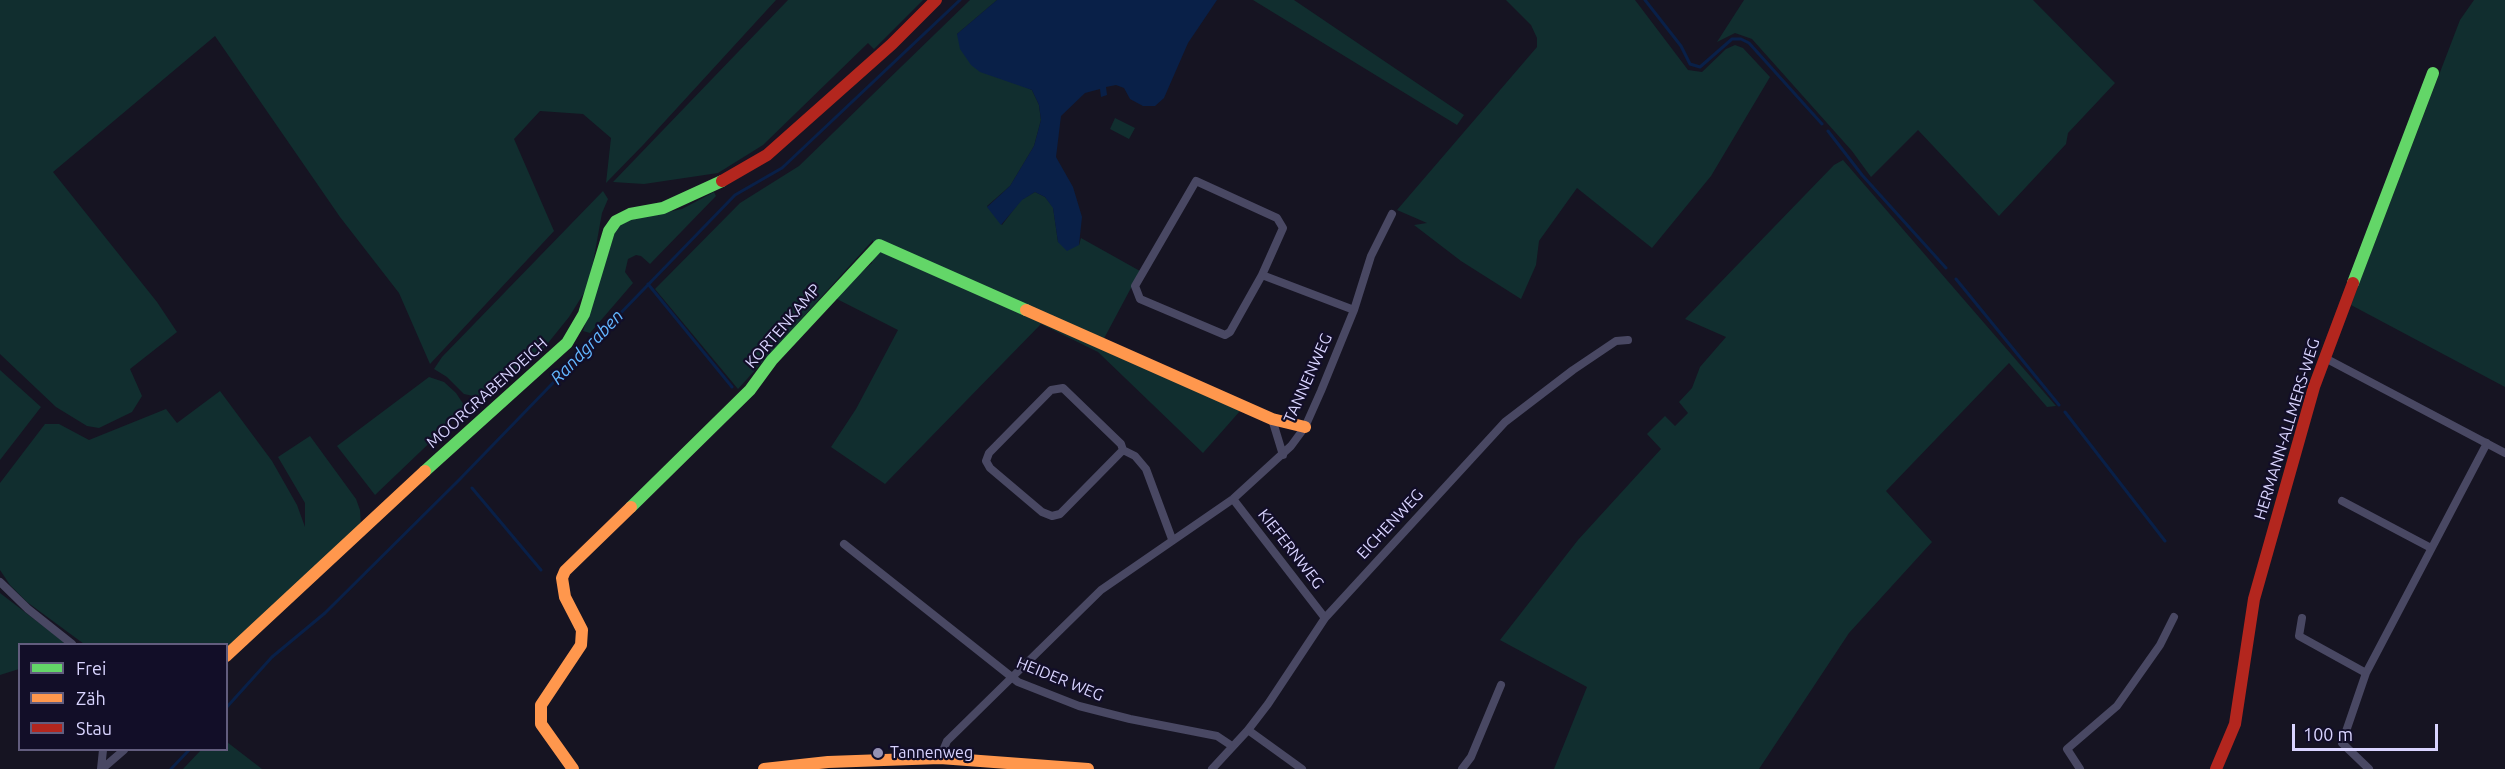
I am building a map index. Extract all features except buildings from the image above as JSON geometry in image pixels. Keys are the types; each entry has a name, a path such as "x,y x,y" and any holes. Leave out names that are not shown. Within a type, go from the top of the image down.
{"street":[{"name":"MOORGRABENDEICH","path":"228,654 381,510 567,343 584,314 609,231 616,220 630,214 663,208 684,199 723,181 767,155 892,44 936,0"},
{"name":"HERMANN-ALLMERS-WEG","path":"2216,769 2235,724 2254,599 2314,387 2433,73"},
{"path":"1196,181 1276,218 1282,228 1262,275 1230,332 1225,335 1140,299 1135,286 1196,181"},
{"name":"TANNENWEG","path":"940,758 947,741 1101,590 1233,499 1283,455 1305,427 1354,310 1371,256 1392,214"},
{"name":"KORTENKAMP","path":"573,769 541,723 541,705 581,645 582,630 565,597 562,578 565,571 750,390 772,360 879,245 1272,419 1305,427"},
{"path":"1262,275 1354,310"},
{"name":"EICHENWEG","path":"1212,769 1248,730 1324,618 1505,422 1573,370 1616,341 1628,340"},
{"path":"2325,358 2505,453"},
{"path":"1123,450 1060,514 1052,516 1042,512 990,468 986,461 989,453 1051,390 1060,387 1066,390 1121,444 1123,450 1135,456 1146,469 1173,539"},
{"path":"1272,419 1283,455"},
{"path":"2369,769 2342,743 2366,673 2487,443"},
{"name":"KIEFERNWEG","path":"1233,499 1324,618"},
{"path":"2342,501 2431,548"},
{"name":"HEIDER WEG","path":"844,544 1011,678 1079,706 1130,719 1217,736 1232,746"},
{"path":"0,582 28,609 70,643"},
{"path":"2080,769 2067,749 2117,706 2160,645 2174,617"},
{"path":"2302,618 2299,636 2366,673"},
{"path":"1462,769 1471,757 1501,685"},
{"path":"1248,730 1302,769"},
{"path":"101,769 103,751"},
{"path":"101,769 123,751"},
{"path":"764,769 828,762 940,758 1088,769"}],"green space":[{"path":"0,0 776,0 606,183 611,138 583,114 540,111 514,139 554,231 430,364 399,293 340,217 215,36 53,172 157,302 177,332 130,369 142,396 132,412 99,428 87,426 56,407 0,354"},
{"path":"788,0 923,0 874,49 868,43 763,145 718,173 644,184 613,182"},
{"path":"970,0 997,0 957,34 1014,82 1032,90 1039,105 1041,120 1034,146 1010,186 987,206 1002,225 1021,200 1035,192 1045,197 1053,207 1058,242 1079,245 1081,238 1140,271 1100,346 1240,411 1203,453 1098,352 1041,324 885,484 831,447 856,409 898,330 833,297 872,263 873,240 738,389 655,289 740,203 799,166"},
{"path":"1253,0 1294,0 1464,115 1457,125"},
{"path":"1506,0 1635,0 1688,70 1702,72 1726,49 1735,45 1743,48 1770,77 1711,176 1652,248 1577,188 1539,241 1536,265 1521,299 1461,261 1414,225 1427,223 1397,210 1537,47 1537,38 1531,25"},
{"path":"1744,0 2033,0 2115,83 2068,133 2066,144 1999,216 1918,130 1871,177 1852,151 1752,39 1735,33 1717,42"},
{"path":"2474,0 2505,0 2505,387 2351,305 2460,20"},
{"path":"1115,118 1135,128 1129,139 1110,129"},
{"path":"1843,160 2056,406 2047,407 2009,363 1886,491 1932,542 1849,633 1759,769 1554,769 1587,687 1500,640 1578,540 1661,449 1647,434 1665,416 1675,426 1688,413 1679,402 1692,388 1700,367 1726,337 1685,319 1834,165"},
{"path":"603,191 608,199 602,213 589,285 569,317 540,353 478,397 464,394 447,377 434,369 442,357"},
{"path":"714,192 716,196 650,264 641,256 636,255 628,259 625,272 633,283 590,333 583,331 619,225 629,220 682,209"},
{"path":"0,370 41,407 0,460"},
{"path":"429,377 444,382 456,393 466,408 375,495 337,446"},
{"path":"220,391 272,461 297,505 305,527 305,503 278,457 310,436 356,499 361,524 228,649 228,643 83,643 27,602 10,585 0,570 0,483 45,424 59,424 89,440 166,409 177,423"},
{"path":"0,593 64,642 18,643 18,669 0,675"},
{"path":"228,743 262,769 183,769 200,751 228,751"}],"water":[{"path":"997,0 1217,0 1188,43 1164,98 1155,106 1143,106 1130,99 1124,88 1116,85 1106,87 1107,95 1101,97 1100,89 1085,93 1061,116 1056,157 1073,187 1082,217 1079,245 1067,251 1058,242 1053,208 1045,197 1035,192 1022,200 1001,225 987,207 1010,186 1034,146 1041,120 1039,105 1032,90 980,72 971,65 960,49 957,34"}],"waterway":[{"name":"Randgraben","path":"228,706 272,657 325,613 459,480 735,195 782,168 960,0"},
{"path":"1645,0 1681,46 1690,64 1700,67 1732,39 1741,39 1749,43 1822,124"},
{"path":"1828,131 1862,175 1946,268"},
{"path":"1956,279 2059,405"},
{"path":"648,284 732,387"},
{"path":"2065,412 2165,541"},
{"path":"472,488 541,570"},
{"name":"Randgraben","path":"171,769 188,751"}],"traffic: fast":[{"path":"2353,283 2433,73"},
{"path":"425,471 567,343 584,314 609,231 616,221 630,214 663,208 722,181"},
{"path":"631,507 750,390 772,360 879,245 1026,310"}],"traffic: slow":[{"path":"1026,310 1272,419 1305,427"},
{"path":"228,654 425,471"},
{"path":"573,769 541,724 541,705 581,645 582,630 565,597 562,578 565,571 631,507"},
{"path":"764,769 828,762 940,758 1088,769"}],"traffic: jam":[{"path":"722,181 767,155 892,44 936,0"},
{"path":"2216,769 2235,724 2254,599 2314,387 2353,283"}],"place":[{"name":"Tannenweg","path":"878,753"}]}
